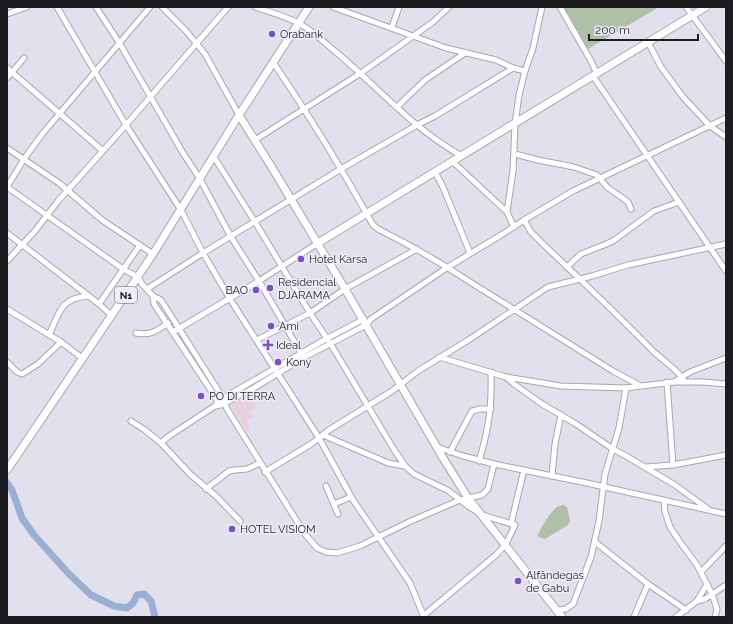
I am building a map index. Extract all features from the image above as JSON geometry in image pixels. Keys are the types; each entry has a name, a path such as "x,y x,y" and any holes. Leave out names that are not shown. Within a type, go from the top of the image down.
{"main road":[{"name":"N1","path":"7,470 111,315 154,254 239,115 309,7"},
{"path":"318,243 706,7"},
{"path":"239,115 318,243 468,498 506,544 562,617"}],"street":[{"path":"7,14 27,7"},
{"path":"57,7 126,125 181,210 203,253 230,299 258,340 276,371 321,437 351,496 378,538 410,583 424,617 496,555 506,544 515,525 482,514 449,492 414,474 405,466 367,407 330,344 214,157"},
{"path":"96,7 120,44 183,153 200,179 231,236 301,353"},
{"path":"150,7 43,133 24,159 7,187 123,269 138,277 153,296 161,300 180,329 220,403"},
{"path":"162,7 197,43 205,54 239,115"},
{"path":"7,261 67,190 126,125 228,7"},
{"path":"255,7 299,23 313,33 361,73 417,125 462,156"},
{"path":"334,7 414,35 446,48 496,60 513,68 525,70"},
{"path":"392,27 399,7"},
{"path":"255,140 361,73 433,22 449,7"},
{"path":"507,212 515,154 515,124 519,95 525,70 533,48 542,7"},
{"path":"560,7 591,61 595,75 709,248 726,271"},
{"path":"686,7 726,61"},
{"path":"648,42 661,67 670,80 710,126 726,137"},
{"path":"397,106 425,80 465,53"},
{"path":"7,78 24,58"},
{"path":"273,62 341,169 373,225 448,267 613,371 639,385"},
{"path":"7,68 61,113 103,151"},
{"path":"147,289 341,169 435,116 513,68"},
{"path":"276,371 301,353 326,338 371,319 448,267 524,220 573,192 726,118"},
{"path":"7,148 50,176 102,220 154,254"},
{"path":"515,154 581,169 597,175 607,187 628,202 632,209"},
{"path":"452,161 507,212 514,227"},
{"path":"436,172 470,254"},
{"path":"567,267 581,254 613,240 654,211 679,202"},
{"path":"524,220 538,239 634,330 661,358 682,376 685,382"},
{"path":"7,233 89,296 111,315"},
{"path":"173,332 230,299 318,243"},
{"path":"265,472 392,391 439,357 515,310 548,287 628,265 726,244"},
{"path":"99,304 140,245"},
{"path":"258,340 310,313 345,289 417,249"},
{"path":"49,335 60,310 68,301 77,297 89,296"},
{"path":"153,296 154,304 220,403 227,409 305,534 321,551 331,553 343,552 378,538 411,521 460,500 482,495 488,489 494,464"},
{"path":"7,309 61,342 82,358"},
{"path":"161,443 169,436 220,403 276,371 330,344 365,322"},
{"path":"136,332 148,334 168,323"},
{"path":"7,362 17,372 22,374 38,364 61,342"},
{"path":"439,357 506,377 564,386 626,388 667,382 703,382 726,384"},
{"path":"674,382 682,376 726,358"},
{"path":"480,461 491,409 491,372"},
{"path":"506,377 531,397 613,449 675,485 710,510"},
{"path":"667,382 673,465"},
{"path":"558,610 566,609 573,604 595,542 601,510 605,474 619,428 626,388"},
{"path":"450,452 472,411 491,409"},
{"path":"552,476 555,444 561,415"},
{"path":"131,421 161,443 191,475 216,496 240,521"},
{"path":"321,437 388,463 405,466"},
{"path":"437,447 480,461 726,514"},
{"path":"645,468 673,465 726,455"},
{"path":"206,488 230,471 247,469 260,463"},
{"path":"511,524 524,470"},
{"path":"326,486 338,514"},
{"path":"334,504 351,496"},
{"path":"664,500 665,512 670,527 701,572 712,594 717,608 715,617"},
{"path":"595,542 648,584 686,610"},
{"path":"701,572 726,546"},
{"path":"634,617 648,584"},
{"path":"676,617 697,600 707,584"},
{"path":"697,600 703,600 726,585"}],"shaded area":[{"path":"252,398 256,408 249,412 254,417 246,421 250,425 248,427 250,429 247,432 230,404 239,399 243,403"}],"green space":[{"path":"564,7 659,7 588,49"},
{"path":"563,505 567,507 570,521 568,525 545,539 538,536 543,525 552,512 557,507"}],"waterway":[{"path":"7,483 12,490 22,518 34,535 68,573 91,595 114,606 127,608 133,603 137,595 144,594 151,601 155,617"}],"place":[{"name":"Orabank","path":"272,34"},
{"name":"Hotel Karsa","path":"301,259"},
{"name":"Residencial DJARAMA","path":"270,288"},
{"name":"BAO","path":"256,290"},
{"name":"Ami","path":"271,326"},
{"name":"Ideal","path":"268,345"},
{"name":"Kony","path":"278,362"},
{"name":"PO DI TERRA","path":"201,396"},
{"name":"HOTEL VISIOM","path":"232,529"},
{"name":"Alfândegas de Gabu","path":"518,581"}]}
